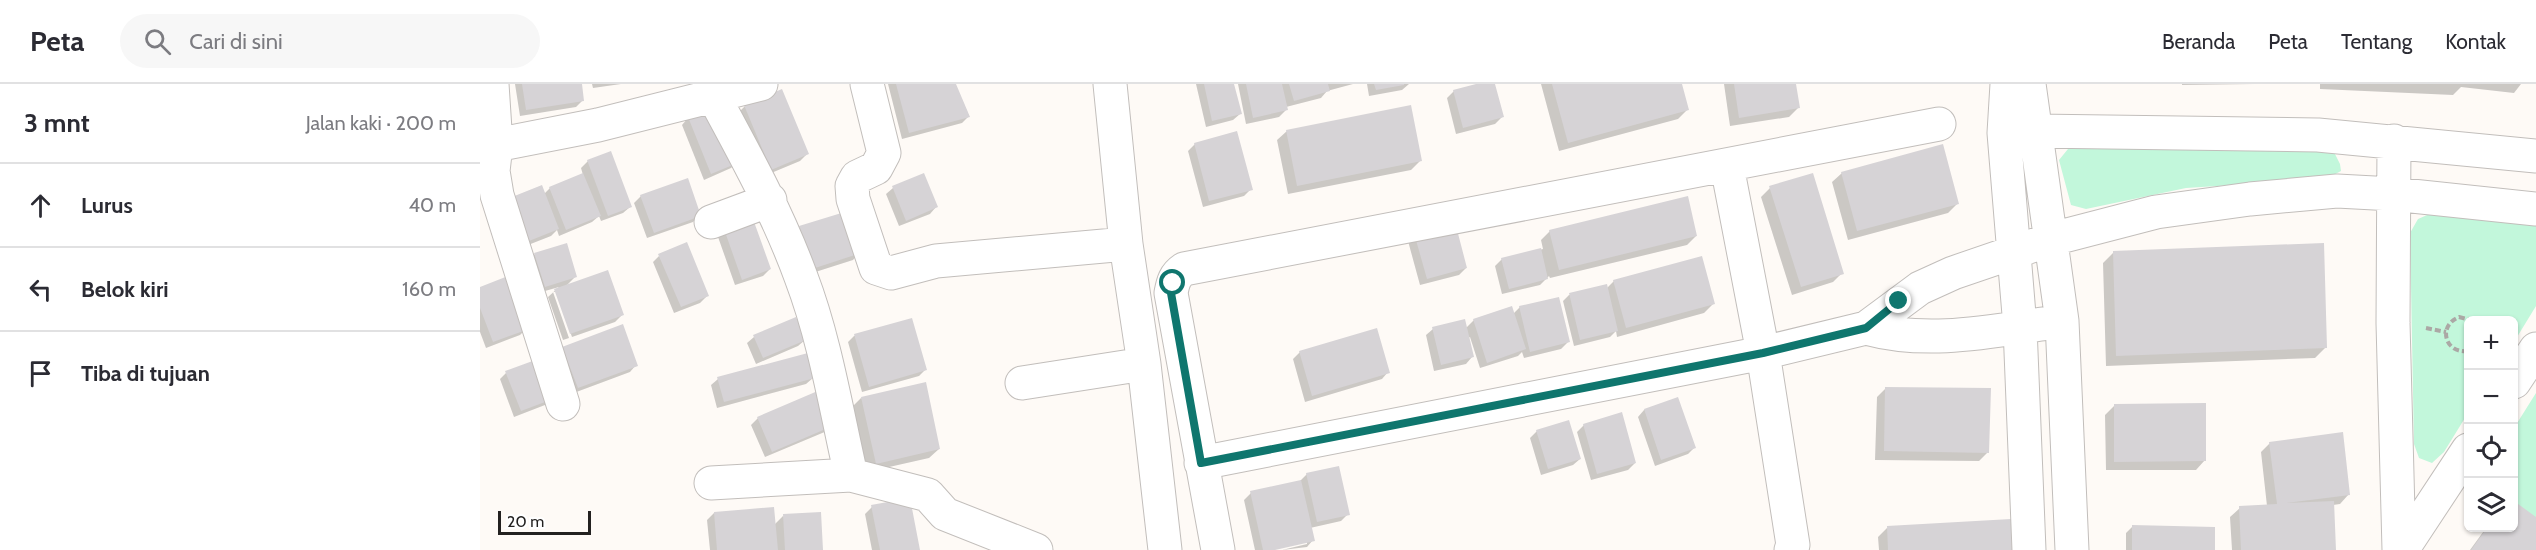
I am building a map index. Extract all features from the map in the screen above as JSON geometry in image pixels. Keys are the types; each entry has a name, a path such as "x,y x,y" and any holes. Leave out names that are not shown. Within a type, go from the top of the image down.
{"street":[{"path":"492,84 488,148 497,195 563,404"},
{"path":"867,84 884,153 876,168 857,177 852,186 853,199 876,268 891,273 936,261 1126,244"},
{"path":"1110,84 1126,244 1144,364 1165,550"},
{"path":"2007,84 2004,133 2020,327 2029,550"},
{"path":"2029,84 2062,321 2072,550"},
{"path":"488,148 598,125 757,85"},
{"path":"714,97 770,200 802,278 819,336 851,476"},
{"path":"1218,550 1171,293 1178,273 1184,269 1939,124"},
{"path":"2004,133 2037,131 2318,135 2536,156"},
{"path":"2394,141 2393,323 2400,550"},
{"path":"1727,166 1763,353 1793,545 1791,550"},
{"path":"1201,463 1763,353 1866,328 1920,288 2014,251 2156,212 2250,199 2337,191 2393,194 2536,209"},
{"path":"711,222 770,200"},
{"path":"1866,328 1894,336 1921,337 1964,335 2062,321"},
{"path":"2518,376 2536,349"},
{"path":"1022,383 1144,364"},
{"path":"2400,550 2464,457"},
{"path":"711,483 851,476 928,495 945,514 1036,550"}],"path":[{"path":"2464,318 2459,317 2449,323 2446,332 2446,340 2452,349 2464,351"}],"green space":[{"path":"2088,147 2313,148 2334,152 2341,171 2326,179 2186,188 2086,209 2071,205 2059,160 2068,149"},
{"path":"2434,212 2536,219 2536,306 2518,335 2518,316 2464,316 2464,420 2444,452 2432,463 2419,458 2414,444 2410,233 2418,219"},
{"path":"2536,393 2536,518 2518,507 2518,422"}],"building":[{"path":"522,84 582,84 584,101 526,110"},
{"path":"896,84 956,84 970,117 909,133"},
{"path":"1204,84 1234,84 1242,114 1212,121"},
{"path":"1246,84 1282,84 1288,110 1253,118"},
{"path":"1289,84 1328,84 1330,91 1294,101"},
{"path":"1374,84 1404,84 1404,85 1376,90"},
{"path":"1476,84 1495,84 1504,117 1463,128 1453,90"},
{"path":"1552,84 1682,84 1689,110 1568,143"},
{"path":"1734,84 1796,84 1800,108 1739,118"},
{"path":"782,89 809,154 771,170 744,105"},
{"path":"716,105 740,162 711,174 688,117"},
{"path":"1411,105 1422,161 1297,186 1286,130"},
{"path":"1237,131 1253,190 1209,201 1194,143"},
{"path":"1943,144 1959,204 1857,231 1841,172"},
{"path":"611,151 632,207 608,216 587,160"},
{"path":"583,173 601,216 566,230 549,187"},
{"path":"924,173 938,207 906,221 892,186"},
{"path":"1813,173 1844,274 1801,287 1769,186"},
{"path":"688,178 701,216 654,233 640,195"},
{"path":"542,185 559,229 529,241 512,197"},
{"path":"1688,196 1697,236 1559,270 1549,230"},
{"path":"848,211 861,253 812,269 799,226"},
{"path":"753,219 771,269 742,280 724,229"},
{"path":"1455,222 1467,268 1427,279 1414,233"},
{"path":"687,242 709,296 681,307 658,254"},
{"path":"567,243 577,277 545,287 534,253"},
{"path":"2324,243 2327,348 2116,356 2113,251"},
{"path":"1541,248 1548,279 1509,289 1501,258"},
{"path":"1702,256 1715,304 1626,328 1613,280"},
{"path":"608,270 624,315 570,334 554,289"},
{"path":"508,276 529,329 493,342 480,308 480,287"},
{"path":"1607,284 1618,331 1580,340 1569,293"},
{"path":"1559,297 1570,342 1530,352 1519,306"},
{"path":"1512,306 1526,349 1487,363 1473,319"},
{"path":"796,317 806,340 763,358 753,335"},
{"path":"912,318 927,370 869,387 854,334"},
{"path":"1465,319 1474,357 1441,365 1432,327"},
{"path":"623,324 638,366 578,388 562,347"},
{"path":"1377,328 1390,373 1312,396 1299,351"},
{"path":"808,353 815,378 724,402 717,377"},
{"path":"538,359 553,399 521,411 505,371"},
{"path":"926,382 940,449 876,464 861,397"},
{"path":"1885,387 1991,388 1989,453 1884,451"},
{"path":"820,390 835,425 772,452 757,417"},
{"path":"1678,397 1696,448 1661,460 1644,409"},
{"path":"2206,403 2206,461 2114,462 2114,404"},
{"path":"1622,412 1636,463 1597,474 1583,424"},
{"path":"1569,420 1581,459 1548,469 1536,430"},
{"path":"2343,432 2350,495 2285,503 2334,501 2336,550 2241,550 2239,506 2277,504 2269,442"},
{"path":"1339,466 1350,515 1317,522 1306,473"},
{"path":"1301,480 1315,541 1275,550 1263,550 1250,491"},
{"path":"910,498 920,550 880,550 871,505"},
{"path":"2518,504 2536,517 2536,550 2471,550 2484,532 2518,532"},
{"path":"774,507 778,550 717,550 714,512"},
{"path":"821,512 823,550 785,550 783,514"},
{"path":"2011,519 2012,550 1888,550 1887,526"},
{"path":"2132,525 2215,527 2215,550 2132,550"}],"route":[{"path":"1173,283 1171,293 1201,463 1763,353 1866,328 1899,301"}]}
